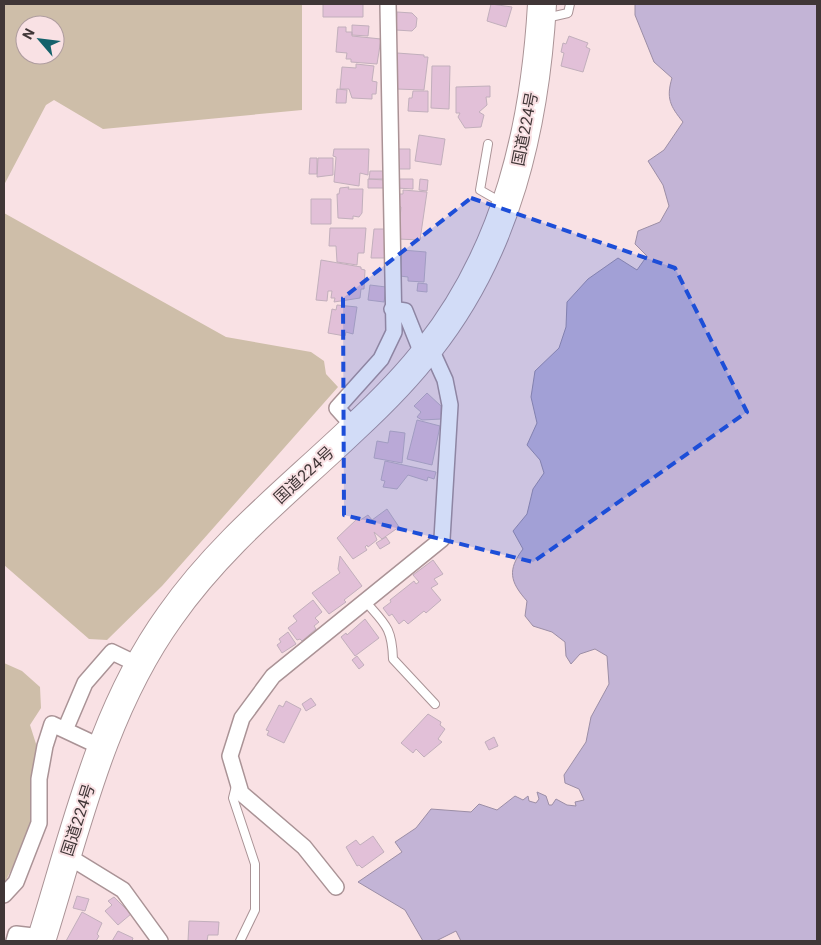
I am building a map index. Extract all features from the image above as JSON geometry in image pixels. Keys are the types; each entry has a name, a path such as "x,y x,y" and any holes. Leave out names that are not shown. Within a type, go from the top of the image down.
{"highway":[{"name":"国道224号","path":"42,939 66,855 101,747 139,665 169,617 203,572 239,534 355,428 427,351 474,280 507,205 521,160 528,122 542,11"}],"street":[{"path":"355,428 337,408 381,359 394,332 392,309 392,169 388,4"},
{"path":"336,887 304,848 241,793 230,756 242,718 273,676 442,539 450,406 445,380 405,311 392,309"},
{"path":"65,730 85,683 112,652 139,665"},
{"path":"4,895 16,882 39,823 39,779 44,746 52,724 101,747"},
{"path":"66,855 123,890 160,941"},
{"path":"14,941 16,934 42,939"}],"lane":[{"path":"542,11 568,13 570,4"},
{"path":"488,144 480,190 507,205"},
{"path":"366,601 390,629 393,658 435,704"},
{"path":"238,782 233,798 255,864 254,910 240,941"}],"highlighted area":[{"path":"471,198 675,268 747,412 533,562 344,515 343,298"}],"shaded area":[{"path":"4,4 302,4 302,110 103,129 54,100 46,105 4,185"},
{"path":"635,4 817,4 817,941 461,941 456,931 436,941 423,941 405,910 358,882 402,852 395,842 416,828 431,809 471,812 479,804 497,810 515,796 523,800 528,796 529,801 536,803 539,799 537,792 546,796 549,805 552,805 556,799 567,805 576,806 575,802 584,800 579,789 565,783 564,775 586,742 591,717 609,684 607,656 595,649 580,654 571,664 566,656 565,642 552,632 533,626 525,616 527,601 517,588 513,576 514,563 523,549 513,531 527,514 533,489 544,473 540,460 527,445 537,423 531,397 535,371 559,348 566,327 567,302 588,279 618,258 637,270 647,256 635,244 638,231 660,222 669,206 663,185 648,161 664,150 683,122 670,102 669,91 672,78 654,62 635,15"},
{"path":"4,213 226,337 311,352 324,361 326,374 338,387 162,586 107,640 89,639 4,565"},
{"path":"4,663 22,671 40,687 41,708 30,725 37,747 33,827 4,884"}],"building":[{"path":"323,4 363,4 363,17 323,17"},
{"path":"491,4 512,7 506,27 487,21"},
{"path":"397,12 412,13 417,18 416,27 412,31 396,30"},
{"path":"352,25 369,26 368,36 352,35"},
{"path":"338,27 346,27 346,32 352,32 352,36 381,39 377,64 351,62 351,59 346,59 347,53 336,52"},
{"path":"569,36 588,43 586,47 590,49 583,72 561,66 564,53 561,52 563,43 566,44"},
{"path":"397,53 428,57 424,90 396,89"},
{"path":"356,64 374,66 372,81 377,82 376,94 372,94 372,99 352,98 349,89 340,89 342,67 356,68"},
{"path":"432,66 450,66 449,109 431,108"},
{"path":"490,86 490,97 486,97 487,105 479,112 484,115 481,127 465,128 458,117 460,113 456,113 456,87"},
{"path":"337,89 347,90 346,103 336,103"},
{"path":"413,91 428,91 428,112 408,111 409,98 412,98"},
{"path":"419,135 445,139 441,165 415,161"},
{"path":"334,149 369,149 368,175 360,173 359,186 334,182 336,157 333,156"},
{"path":"395,149 410,149 410,169 395,169"},
{"path":"310,158 317,158 317,174 309,174"},
{"path":"318,158 333,158 333,175 317,177"},
{"path":"370,171 385,171 385,179 369,179"},
{"path":"368,179 385,180 384,188 368,188"},
{"path":"397,179 413,179 413,189 397,188"},
{"path":"420,179 428,180 427,191 419,190"},
{"path":"349,187 348,189 363,189 362,213 359,217 353,216 353,219 338,218 337,194 339,194 340,188"},
{"path":"403,190 427,192 420,240 398,239 401,207 399,206 399,194 403,194"},
{"path":"311,199 331,199 331,224 311,224"},
{"path":"330,228 366,228 364,253 358,253 357,265 337,262 336,246 329,246"},
{"path":"374,229 388,229 387,258 371,258"},
{"path":"402,250 426,252 424,282 408,281 408,277 400,276"},
{"path":"321,260 361,267 361,269 365,270 364,289 361,289 360,298 334,302 335,298 331,298 332,291 328,291 327,301 316,300"},
{"path":"418,283 427,284 427,292 417,291"},
{"path":"370,285 386,287 384,302 368,300"},
{"path":"337,305 357,307 353,334 346,332 345,336 328,333 332,309 336,310"},
{"path":"427,393 441,406 441,419 422,420 417,417 421,412 414,406"},
{"path":"417,420 440,426 432,465 407,459"},
{"path":"390,431 405,433 402,463 374,458 377,441 388,443"},
{"path":"385,461 436,472 434,479 428,477 427,481 408,475 397,489 383,487 385,481 381,480"},
{"path":"387,509 399,527 382,539 374,532 377,540 368,547 367,545 365,547 367,550 353,559 337,538 357,519 359,521 368,515 372,520"},
{"path":"386,537 390,543 380,549 376,543"},
{"path":"340,556 362,586 344,600 346,602 329,614 312,593 340,573 338,569"},
{"path":"433,560 443,574 434,579 438,584 431,588 441,600 426,613 424,611 408,624 404,620 399,624 392,614 389,616 383,608 414,581 416,584 419,582 413,575"},
{"path":"313,600 322,612 315,618 319,622 314,626 316,629 302,641 300,639 297,640 288,628 297,621 293,616"},
{"path":"365,619 379,638 355,656 341,637 346,633 347,635"},
{"path":"288,632 296,644 282,653 277,645 281,642 279,639"},
{"path":"357,656 364,665 359,669 352,660"},
{"path":"311,698 316,705 306,711 302,704"},
{"path":"286,701 301,709 284,743 267,735 269,731 266,730 279,705 283,707"},
{"path":"428,714 441,722 440,725 445,729 438,739 442,742 424,757 416,749 413,753 401,743"},
{"path":"494,737 498,746 489,750 485,742"},
{"path":"373,836 384,852 362,868 359,865 357,866 346,847 356,840 360,845"},
{"path":"77,896 89,899 85,911 73,908"},
{"path":"114,897 131,914 118,925 105,911 112,905 108,901"},
{"path":"82,912 102,923 97,934 99,936 96,941 66,941"},
{"path":"189,921 219,922 218,935 208,935 207,941 188,941"},
{"path":"118,931 133,938 132,941 112,941"}]}
